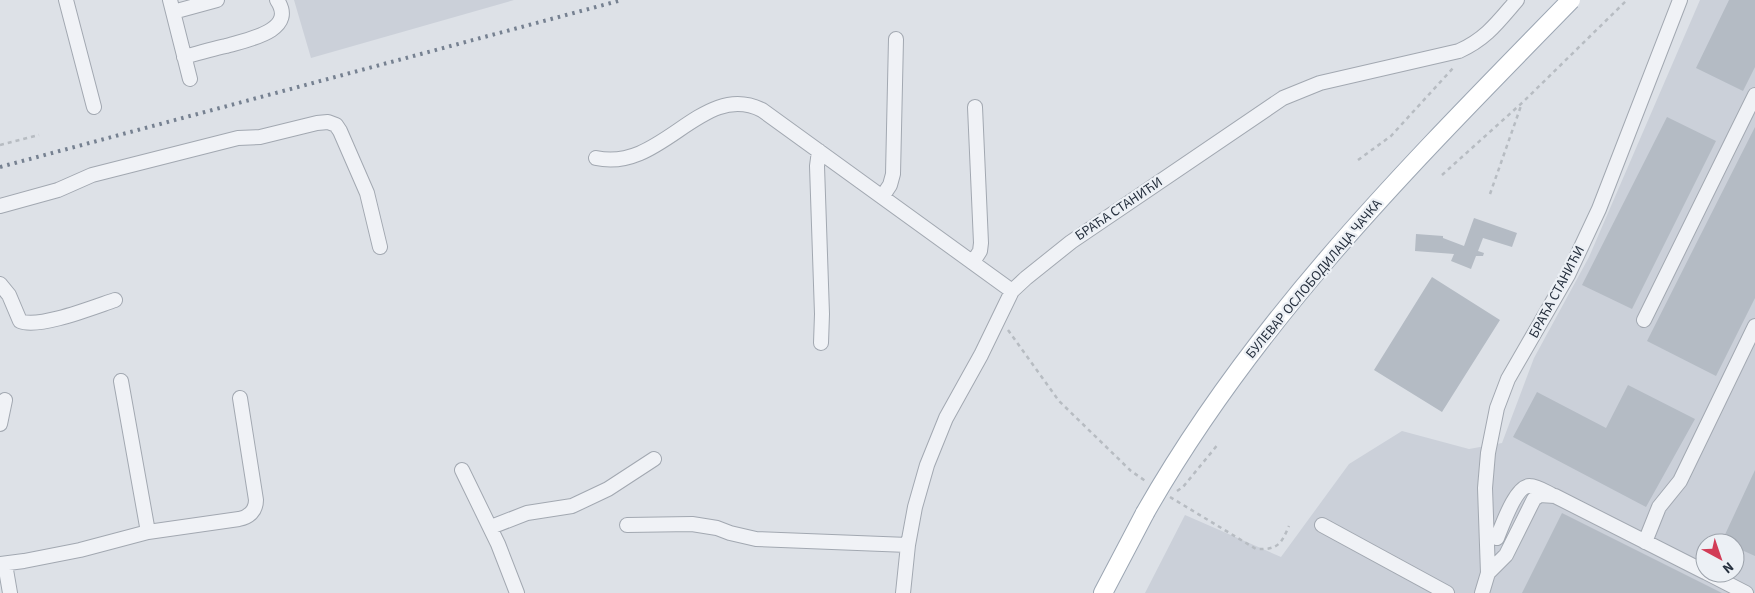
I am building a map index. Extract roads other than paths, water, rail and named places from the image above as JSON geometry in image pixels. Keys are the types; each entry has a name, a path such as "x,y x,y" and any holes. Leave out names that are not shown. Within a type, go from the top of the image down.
{"main road":[{"name":"БУЛЕВАР ОСЛОБОДИЛАЦА ЧАЧКА","path":"1103,593 1145,513 1197,427 1280,314 1364,216 1471,102 1571,0"}],"street":[{"path":"66,0 94,107"},
{"path":"190,79 172,6 217,0"},
{"path":"184,57 263,35 275,26 281,18 282,8 277,0"},
{"name":"БРАЋА СТАНИЋИ","path":"903,593 908,545 915,507 927,465 946,418 1012,291 1071,242 1283,98 1320,83 1458,51 1475,44 1517,0"},
{"name":"БРАЋА СТАНИЋИ","path":"1482,593 1488,573 1485,488 1488,453 1497,408 1508,379 1568,275 1599,209 1680,0"},
{"path":"882,197 890,185 893,174 896,39"},
{"path":"1644,320 1755,95"},
{"path":"596,158 614,160 640,154 666,140 700,116 726,104 735,103 754,106 820,151 1012,291"},
{"path":"973,262 980,252 981,243 975,107"},
{"path":"0,206 58,190 92,175 238,138 260,137 328,122 336,126 340,131 367,193 380,247"},
{"path":"820,151 816,160 822,314 821,343"},
{"path":"0,284 9,295 20,321 26,323 53,320 115,300"},
{"path":"1645,542 1658,507 1680,481 1755,326"},
{"path":"122,381 148,532"},
{"path":"10,593 2,564 80,550 148,532 239,519 252,513 256,500 240,398"},
{"path":"0,424 5,400"},
{"path":"490,527 527,514 572,506 608,489 654,459"},
{"path":"462,470 490,527 516,593"},
{"path":"1497,538 1517,495 1524,487 1531,486 1555,496 1695,567"},
{"path":"1488,573 1506,555 1534,499 1540,495 1555,496"},
{"path":"627,525 692,524 717,528 756,539 908,545"},
{"path":"1322,526 1447,593"},
{"path":"1726,583 1746,593"}],"railway":[{"path":"0,167 622,0"}]}
